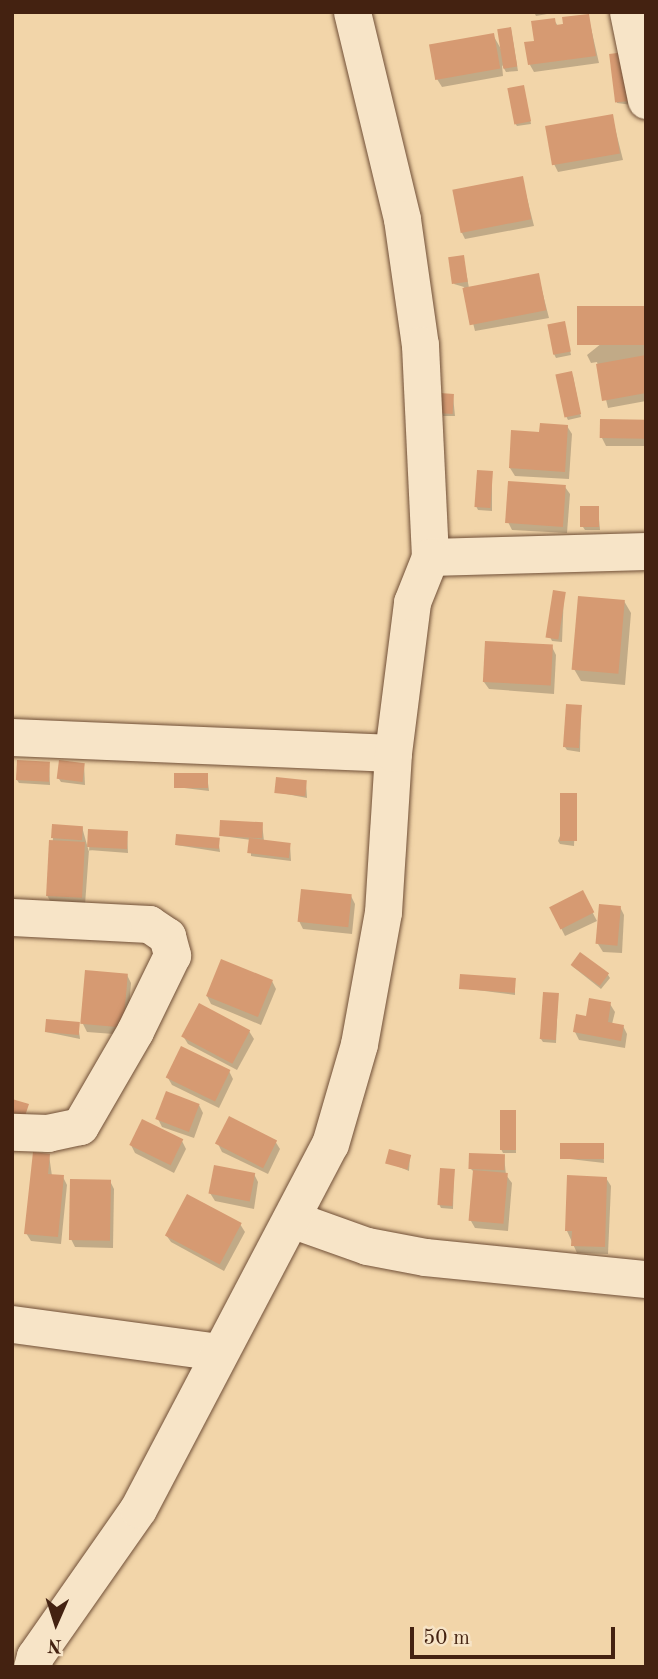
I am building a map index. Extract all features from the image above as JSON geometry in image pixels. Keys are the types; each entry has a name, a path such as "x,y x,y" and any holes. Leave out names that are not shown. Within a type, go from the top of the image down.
{"street":[{"path":"32,1667 35,1656 138,1508 219,1352 294,1220 330,1144 359,1044 383,912 393,754 412,602 430,557 420,345 402,219 352,12"},
{"path":"634,17 646,100"},
{"path":"430,557 646,551"},
{"path":"12,737 393,754"},
{"path":"12,917 149,923 167,936 172,955 135,1031 80,1126 48,1133 12,1132"},
{"path":"294,1220 367,1246 425,1257 646,1279"},
{"path":"12,1324 219,1352"}],"building":[{"path":"589,14 596,56 528,65 524,42 534,41 531,21 555,18 556,25 563,24 562,17"},
{"path":"511,27 517,67 503,69 497,29"},
{"path":"494,33 500,68 435,80 429,44"},
{"path":"625,52 631,101 615,103 609,54"},
{"path":"524,85 531,121 514,125 507,88"},
{"path":"613,114 620,153 552,165 545,126"},
{"path":"523,176 531,219 461,233 452,190"},
{"path":"464,255 468,282 452,284 448,257"},
{"path":"539,273 546,310 470,325 462,288"},
{"path":"577,306 646,306 646,345 577,345"},
{"path":"565,321 571,351 553,355 547,324"},
{"path":"646,355 646,393 602,401 596,364"},
{"path":"572,371 581,414 565,418 555,375"},
{"path":"440,393 454,394 453,414 439,413"},
{"path":"600,419 646,420 646,439 600,438"},
{"path":"540,423 568,425 565,472 509,468 511,430 539,432"},
{"path":"477,470 493,471 490,508 474,507"},
{"path":"508,481 566,485 563,527 505,523"},
{"path":"580,506 599,506 599,527 580,527"},
{"path":"553,590 566,592 558,639 545,637"},
{"path":"578,596 625,600 618,674 572,670"},
{"path":"485,641 553,645 551,686 483,682"},
{"path":"566,704 582,705 579,748 563,747"},
{"path":"17,760 50,762 49,782 16,780"},
{"path":"59,760 85,763 82,782 57,779"},
{"path":"174,773 208,773 208,788 174,788"},
{"path":"276,777 307,780 305,796 274,793"},
{"path":"560,793 577,793 577,841 560,841"},
{"path":"220,820 263,822 262,838 219,836"},
{"path":"52,824 83,826 82,840 51,838"},
{"path":"88,829 128,831 127,849 87,847"},
{"path":"176,834 220,838 219,849 175,845"},
{"path":"249,838 291,843 289,858 247,853"},
{"path":"49,840 85,842 82,898 46,896"},
{"path":"301,889 352,894 348,927 298,922"},
{"path":"583,890 594,912 560,930 549,907"},
{"path":"599,904 621,906 617,946 596,944"},
{"path":"580,952 609,973 600,986 571,965"},
{"path":"221,959 273,980 258,1017 206,996"},
{"path":"85,970 128,974 123,1028 80,1024"},
{"path":"460,974 516,978 515,993 459,989"},
{"path":"543,992 559,993 556,1040 540,1039"},
{"path":"589,998 611,1002 608,1022 624,1025 621,1041 573,1032 576,1014 586,1016"},
{"path":"199,1003 250,1030 232,1064 181,1037"},
{"path":"46,1019 80,1022 79,1035 45,1032"},
{"path":"181,1046 230,1070 215,1102 166,1077"},
{"path":"166,1091 200,1104 189,1132 155,1119"},
{"path":"12,1099 29,1104 23,1122 12,1119"},
{"path":"500,1110 516,1110 516,1150 500,1150"},
{"path":"229,1116 277,1141 263,1168 215,1144"},
{"path":"142,1119 183,1139 171,1165 129,1145"},
{"path":"560,1143 604,1143 604,1159 560,1159"},
{"path":"389,1149 411,1155 407,1169 385,1163"},
{"path":"33,1152 50,1154 48,1174 64,1175 58,1237 24,1234"},
{"path":"469,1153 505,1154 504,1170 468,1169"},
{"path":"214,1165 255,1173 250,1201 208,1193"},
{"path":"440,1168 455,1169 452,1206 437,1205"},
{"path":"473,1170 508,1173 503,1224 469,1221"},
{"path":"567,1175 607,1177 605,1247 571,1246 572,1231 565,1231"},
{"path":"70,1179 111,1180 110,1241 69,1240"},
{"path":"187,1194 242,1223 220,1265 165,1235"}]}
